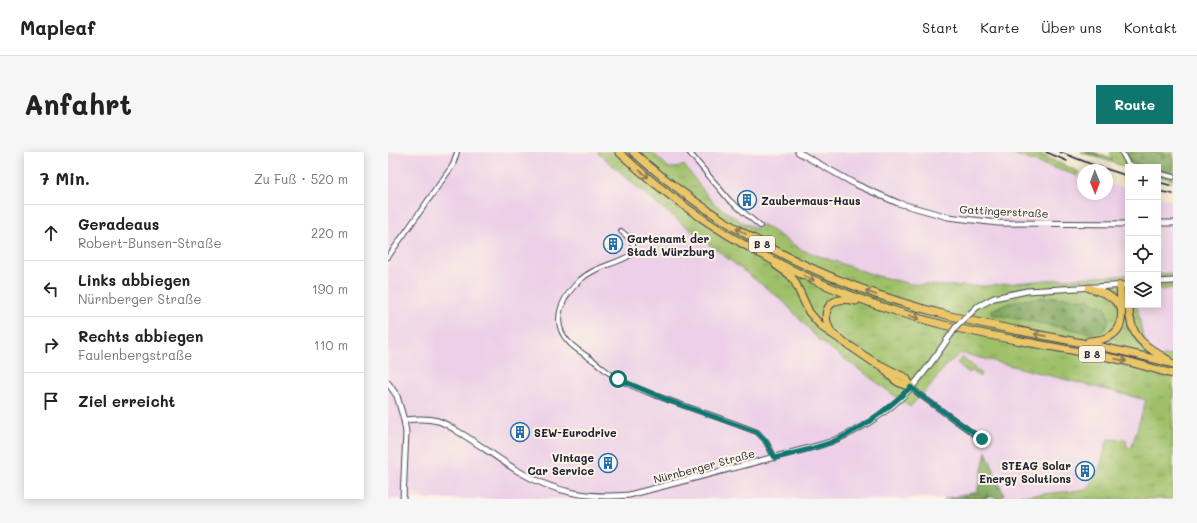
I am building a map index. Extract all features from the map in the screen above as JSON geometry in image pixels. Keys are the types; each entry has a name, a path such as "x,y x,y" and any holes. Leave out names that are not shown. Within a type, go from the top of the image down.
{"highway":[{"name":"B 8","path":"619,152 670,195 724,232 762,254 815,280 877,305 908,315 966,330 1117,359 1173,374"},
{"name":"B 8","path":"633,152 667,181 723,220 787,257 819,272 875,294 936,312 1130,352 1173,364"},
{"path":"762,254 792,279 801,293 809,312 822,327 884,368 906,378 911,387"},
{"path":"1079,342 1103,340 1113,335 1119,327 1121,320 1124,285"},
{"path":"1089,288 1106,293 1113,297 1121,308"},
{"path":"831,334 827,324 826,312 829,306 835,301 848,299 877,305"},
{"path":"1129,308 1130,320 1133,330 1139,339 1173,364"}],"street":[{"path":"388,257 453,165 457,152"},
{"path":"689,152 729,200 760,226"},
{"name":"Gattingerstraße","path":"798,152 855,184 898,203 948,218 998,223 1125,224"},
{"path":"1122,153 1128,164"},
{"path":"1161,174 1173,177"},
{"path":"1161,223 1173,223"},
{"path":"622,231 633,242 634,249 632,254 588,274 569,293 561,306 560,316 560,327 566,338 578,352 592,360 618,379 670,401 757,432 765,440 775,458"},
{"path":"1161,282 1173,281"},
{"name":"Nürnberger Straße","path":"404,420 419,418 443,423 522,473 543,484 577,495 629,495 775,458 828,443 852,432 899,399 911,387 956,327 977,307 994,298 1007,294 1027,291 1124,285"},
{"path":"388,382 397,396 406,432 403,499"},
{"path":"911,387 982,439"}],"shaded area":[{"path":"388,152 597,152 657,204 783,301 819,340 910,407 925,392 947,364 961,353 1146,400 1131,449 1126,444 1127,441 1108,439 1100,467 1087,490 1007,497 1004,495 986,452 977,492 944,499 920,496 909,499 423,499 413,491 413,499 388,499"},
{"path":"652,152 1006,152 1077,175 1077,200 1113,200 1113,185 1125,188 1125,275 984,286 911,284 874,275 802,250 762,224 757,229 740,221 713,203 684,165 669,169"},
{"path":"1161,198 1173,201 1173,273 1161,274"},
{"path":"1173,288 1173,355 1152,358 1142,333 1138,308 1161,308 1161,290"}],"green space":[{"path":"597,152 652,152 669,168 676,168 684,165 713,203 740,221 757,229 762,224 802,250 874,275 911,284 984,286 1125,275 1125,308 1138,308 1142,333 1152,358 1173,355 1173,499 1007,499 1007,497 1087,490 1100,467 1108,439 1127,440 1126,444 1131,449 1146,400 961,353 947,364 925,392 910,407 819,340 783,301 657,204"},
{"path":"1006,152 1036,152 1077,171 1077,176"},
{"path":"1081,152 1094,152 1112,159 1111,162"},
{"path":"1110,152 1173,152 1173,180 1161,177 1161,164 1125,164 1125,167 1111,162 1112,159"},
{"path":"1124,152 1153,152 1173,156 1173,174 1161,171 1161,164 1138,164 1129,161"},
{"path":"1173,273 1173,288 1161,290 1161,274"},
{"path":"1054,297 1088,300 1105,307 1109,319 1104,331 1091,333 992,314 990,311 1013,302"},
{"path":"962,357 982,374 979,377 972,371 969,373 957,363"},
{"path":"986,451 1004,495 1001,499 991,497 984,499 944,499 977,492"}],"railway":[{"path":"1046,152 1067,161"},
{"path":"1060,152 1125,175"},
{"path":"1161,183 1173,186"},
{"path":"1161,192 1173,194"}],"place":[{"name":"Zaubermaus-Haus","path":"747,200"},
{"name":"Gartenamt der Stadt Würzburg","path":"613,244"},
{"name":"SEW-Eurodrive","path":"520,432"},
{"name":"Vintage Car Service","path":"608,463"},
{"name":"STEAG Solar Energy Solutions","path":"1085,471"}],"route":[{"path":"618,379 670,401 757,432 765,440 775,458 828,443 852,432 899,399 911,387 956,422 982,439"}]}
